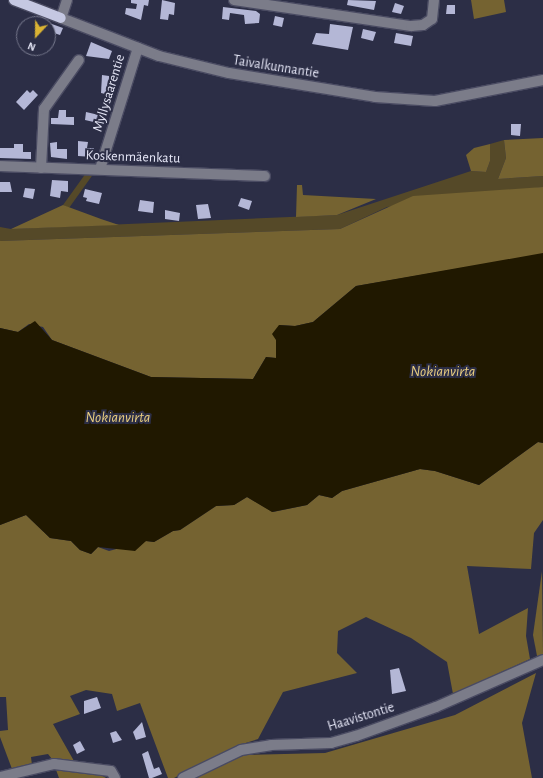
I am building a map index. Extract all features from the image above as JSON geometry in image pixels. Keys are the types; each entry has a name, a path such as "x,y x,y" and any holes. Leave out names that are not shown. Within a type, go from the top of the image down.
{"main road":[{"name":"Taivalkunnantie","path":"14,0 61,18"}],"street":[{"path":"61,18 67,0"},
{"path":"234,0 411,26 428,24 432,19 434,0"},
{"name":"Taivalkunnantie","path":"61,18 138,48 201,68 405,100 454,99 543,80"},
{"name":"Myllysaarentie","path":"100,170 138,48"},
{"path":"41,168 44,109 79,60"},
{"name":"Koskenmäenkatu","path":"0,166 265,176"},
{"name":"Haavistontie","path":"183,778 241,750 271,745 331,743 356,736 436,707 543,660"},
{"path":"0,777 54,764 112,771 115,778"}],"shaded area":[{"path":"471,0 504,0 506,12 474,19"},
{"path":"543,138 543,176 498,179 506,158 504,140"},
{"path":"504,140 506,158 498,179 543,176 543,187 387,207 340,229 0,241 0,227 11,229 337,215 471,171 486,172 490,161 490,144"},
{"path":"490,144 490,161 486,172 471,171 466,155 474,148"},
{"path":"86,173 94,173 69,208 63,205"},
{"path":"297,185 302,185 303,195 376,199 337,215 296,217"},
{"path":"543,187 543,254 356,286 313,322 295,326 279,325 276,358 266,357 253,379 151,377 52,340 43,327 29,324 18,332 0,328 0,241 340,229 413,196"},
{"path":"63,205 101,219 119,225 11,229"},
{"path":"538,442 543,443 543,520 534,533 531,569 467,566 479,634 528,608 526,636 530,659 453,694 447,662 411,638 366,617 338,631 337,653 357,673 283,692 258,739 236,746 174,778 168,778 140,703 117,711 112,694 86,690 70,696 80,714 53,724 74,761 52,759 48,754 31,757 32,765 12,769 0,737 0,731 8,730 6,697 0,697 0,525 26,515 50,538 71,541 80,550 91,554 98,547 109,551 146,541 154,542 173,531 180,530 216,506 234,505 247,497 273,512 307,505 319,495 332,498 342,491 420,469 435,471 479,485"},
{"path":"542,571 543,655 537,656 533,635"},
{"path":"536,673 522,723 532,778 192,778 245,755 325,753 455,715"},
{"path":"55,767 101,775 106,778 59,778"}],"water":[{"name":"Nokianvirta","path":"543,253 543,443 538,442 479,485 435,471 420,469 342,491 332,498 319,495 307,505 272,512 247,497 234,505 216,506 180,530 173,531 154,542 146,541 135,551 98,547 91,554 80,550 71,541 50,538 26,515 0,525 0,328 18,332 35,321 52,340 151,377 253,379 266,357 276,358 276,340 272,334 279,325 295,326 313,322 356,286"}],"building":[{"path":"131,0 149,0 148,6 144,5 141,20 125,14 126,8 136,9 137,4 131,3"},
{"path":"162,0 175,3 174,15 169,14 168,20 160,19"},
{"path":"348,0 376,1 374,10 347,5"},
{"path":"395,3 404,6 401,14 392,12"},
{"path":"447,5 455,5 455,14 446,14"},
{"path":"223,7 256,11 260,14 259,23 245,24 244,15 230,13 229,20 222,19"},
{"path":"275,16 284,18 282,27 273,25"},
{"path":"330,24 353,27 348,50 312,44 316,33 329,34"},
{"path":"56,26 63,28 60,35 56,34"},
{"path":"363,29 376,32 373,41 361,38"},
{"path":"396,33 413,36 411,46 394,43"},
{"path":"91,42 112,51 109,59 86,56"},
{"path":"102,75 109,76 110,95 101,93"},
{"path":"27,90 30,93 33,90 38,95 24,110 16,102"},
{"path":"59,110 66,110 66,117 74,117 74,125 51,124 51,118 58,118"},
{"path":"86,112 99,115 98,123 85,120"},
{"path":"511,124 521,124 520,136 511,135"},
{"path":"78,141 88,142 87,148 94,148 93,157 78,156"},
{"path":"57,142 57,149 67,149 67,159 51,157 50,143"},
{"path":"14,144 23,144 23,152 31,152 31,159 0,158 0,148 14,148"},
{"path":"52,180 68,181 68,192 61,191 60,198 50,196"},
{"path":"0,182 10,182 12,192 0,192"},
{"path":"25,188 35,189 33,199 23,197"},
{"path":"85,189 102,193 99,204 86,201 87,198 83,197"},
{"path":"241,198 252,201 249,210 238,206"},
{"path":"140,200 154,202 153,213 138,211"},
{"path":"208,204 211,218 198,219 196,205"},
{"path":"165,210 180,213 179,221 165,219"},
{"path":"399,668 406,691 392,694 390,670"},
{"path":"97,697 101,708 84,714 84,701"},
{"path":"142,722 146,737 136,740 133,732"},
{"path":"116,731 122,740 113,743 110,733"},
{"path":"80,741 85,750 77,754 73,745"},
{"path":"148,751 154,769 159,767 162,774 152,778 149,778 142,754"}]}
